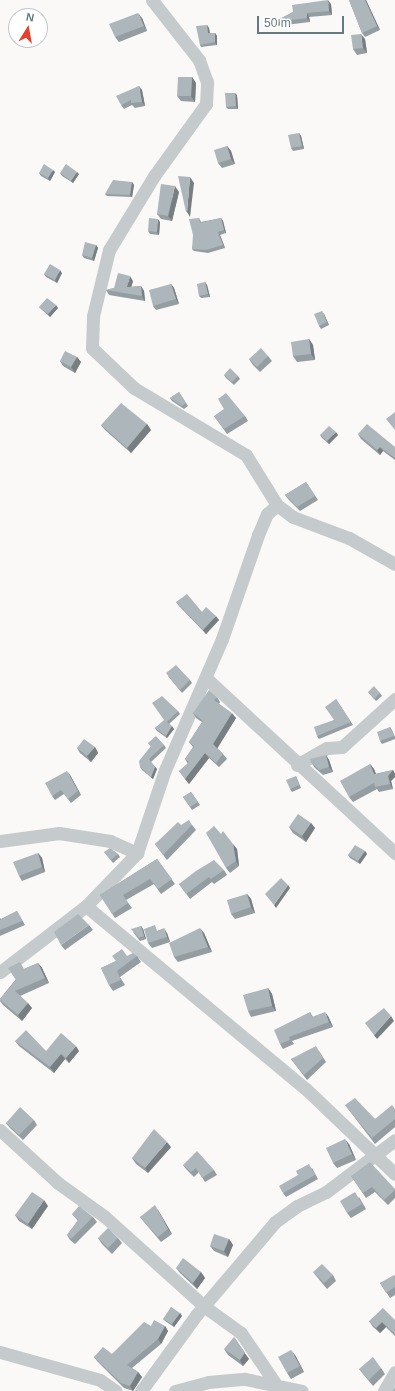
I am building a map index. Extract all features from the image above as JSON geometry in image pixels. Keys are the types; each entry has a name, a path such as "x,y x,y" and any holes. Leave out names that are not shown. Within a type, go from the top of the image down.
{"street":[{"path":"152,0 199,60 207,82 206,104 154,176 108,250 92,316 92,348 134,388 246,456 277,505 292,517 349,538 395,564"},
{"path":"0,972 86,906 137,853 165,770 206,678 258,535 267,514 277,505"},
{"path":"206,678 297,766 395,853"},
{"path":"297,766 327,748 342,747 395,699"},
{"path":"0,841 59,833 110,841 137,853"},
{"path":"86,906 306,1089 374,1157 395,1174"},
{"path":"0,1130 58,1183 104,1216 206,1307 241,1333 275,1383"},
{"path":"141,1391 206,1307 275,1222 297,1206 326,1192 395,1140"},
{"path":"0,1352 100,1380 116,1391"},
{"path":"384,1391 395,1372"},
{"path":"175,1391 227,1380 275,1383 302,1391"}],"building":[{"path":"328,0 329,11 307,13 307,18 274,22 293,12 292,5"},
{"path":"349,0 365,0 377,26 362,33"},
{"path":"138,13 144,26 115,37 109,24"},
{"path":"207,25 208,33 215,33 215,42 200,45 196,26"},
{"path":"361,34 363,48 353,49 351,35"},
{"path":"178,77 192,77 191,96 177,96"},
{"path":"139,86 142,102 131,103 131,100 121,105 116,96"},
{"path":"225,93 235,93 236,106 226,107"},
{"path":"299,133 302,146 291,148 288,135"},
{"path":"227,146 231,159 218,163 214,150"},
{"path":"44,164 53,170 48,178 39,173"},
{"path":"66,164 77,172 71,181 60,173"},
{"path":"178,176 190,177 187,212 186,212"},
{"path":"113,180 132,182 130,195 105,194"},
{"path":"161,184 175,186 168,216 157,214"},
{"path":"149,218 158,219 157,232 148,231"},
{"path":"199,218 200,223 221,218 224,230 218,232 223,245 206,250 192,249 193,235 189,219"},
{"path":"85,242 96,245 92,258 82,255"},
{"path":"50,264 60,270 55,280 44,274"},
{"path":"118,273 130,276 127,287 141,286 142,296 106,290 114,288"},
{"path":"205,282 208,294 199,296 197,284"},
{"path":"171,284 176,299 153,306 149,290"},
{"path":"47,298 56,305 48,314 39,307"},
{"path":"322,311 327,322 319,326 314,314"},
{"path":"309,339 311,354 293,356 291,342"},
{"path":"261,348 268,356 257,367 249,359"},
{"path":"65,351 77,357 71,367 60,361"},
{"path":"230,368 238,376 232,382 224,375"},
{"path":"179,392 186,403 182,406 170,398"},
{"path":"226,393 245,416 224,429 214,416 224,409 218,399"},
{"path":"121,403 147,424 127,448 101,425"},
{"path":"395,412 395,430 386,419"},
{"path":"367,424 395,447 395,458 380,447 377,450 358,434"},
{"path":"329,426 336,432 327,441 320,435"},
{"path":"306,482 315,496 297,507 285,495"},
{"path":"187,594 202,612 206,607 216,616 203,630 176,602"},
{"path":"176,665 190,680 180,690 166,673"},
{"path":"374,686 380,693 374,699 368,692"},
{"path":"209,690 217,697 214,700 232,713 213,744 223,754 216,763 205,753 185,779 179,771 189,762 185,759 194,746 189,742 203,721 193,713"},
{"path":"162,696 178,711 167,722 172,726 166,736 155,728 164,720 152,703"},
{"path":"336,699 351,722 317,736 314,727 334,720 325,707"},
{"path":"390,727 394,736 380,741 377,732"},
{"path":"156,736 164,745 149,759 155,767 151,777 140,767 139,761 151,746 148,743"},
{"path":"84,739 95,747 87,756 77,748"},
{"path":"326,755 329,767 319,770 311,762 310,759"},
{"path":"370,764 374,774 393,770 388,776 390,784 375,787 374,783 349,797 340,781"},
{"path":"67,771 78,791 68,799 61,790 52,796 45,783"},
{"path":"296,776 299,785 290,789 286,780"},
{"path":"191,792 198,802 190,807 183,797"},
{"path":"298,814 311,823 302,836 289,827"},
{"path":"189,820 192,825 163,855 155,844 178,822 181,825"},
{"path":"214,826 221,834 223,831 233,844 236,861 226,868 206,833"},
{"path":"355,845 365,851 358,861 348,855"},
{"path":"110,848 118,854 111,860 104,852"},
{"path":"38,853 42,867 19,876 13,862"},
{"path":"157,859 172,879 158,889 150,879 123,895 128,903 112,914 100,895"},
{"path":"214,860 224,870 211,879 209,877 186,894 179,884"},
{"path":"281,878 288,885 274,905 265,894"},
{"path":"247,894 251,907 231,914 227,900"},
{"path":"17,911 22,921 0,930 0,920"},
{"path":"78,914 89,925 61,945 54,932"},
{"path":"155,925 157,931 164,928 167,937 148,943 144,929"},
{"path":"141,926 144,936 139,938 131,929"},
{"path":"200,928 208,947 174,957 169,943"},
{"path":"122,949 127,956 133,953 137,956 117,971 121,980 109,985 101,968 116,961 112,956"},
{"path":"20,962 24,969 38,963 45,978 15,991 28,1003 18,1015 0,999 16,980 8,968"},
{"path":"268,988 272,1006 248,1011 243,995"},
{"path":"384,1008 391,1016 374,1035 365,1023"},
{"path":"310,1012 312,1017 325,1012 329,1022 289,1037 290,1040 280,1044 274,1030"},
{"path":"26,1030 46,1051 61,1033 76,1046 66,1058 61,1054 50,1067 15,1041"},
{"path":"316,1046 323,1058 304,1075 291,1059"},
{"path":"355,1098 375,1119 392,1105 395,1109 395,1119 372,1138 345,1105"},
{"path":"20,1107 34,1120 19,1135 6,1123"},
{"path":"154,1129 167,1142 145,1168 132,1158"},
{"path":"345,1139 352,1154 333,1163 326,1148"},
{"path":"197,1151 214,1170 202,1178 196,1168 191,1172 183,1165"},
{"path":"370,1162 395,1189 384,1200 372,1187 363,1193 351,1176"},
{"path":"309,1164 315,1175 283,1193 279,1186 298,1175 296,1171"},
{"path":"32,1192 44,1200 28,1224 15,1215"},
{"path":"355,1192 362,1204 347,1213 340,1201"},
{"path":"155,1205 168,1229 158,1237 140,1217"},
{"path":"79,1206 93,1217 71,1239 67,1235 78,1220 72,1214"},
{"path":"108,1228 118,1238 108,1248 98,1238"},
{"path":"214,1234 229,1239 224,1251 210,1246"},
{"path":"183,1258 201,1272 193,1283 176,1268"},
{"path":"322,1264 333,1275 324,1283 313,1272"},
{"path":"394,1275 395,1287 386,1293 380,1283"},
{"path":"171,1307 180,1313 172,1324 163,1319"},
{"path":"383,1308 395,1320 395,1334 382,1322 376,1328 369,1321"},
{"path":"154,1320 165,1326 158,1339 127,1365 138,1372 130,1386 121,1383 94,1357 103,1347 112,1354 144,1322 151,1326"},
{"path":"234,1337 245,1353 240,1360 224,1349"},
{"path":"291,1350 300,1366 287,1373 278,1357"},
{"path":"373,1357 381,1368 369,1380 359,1369"}]}
